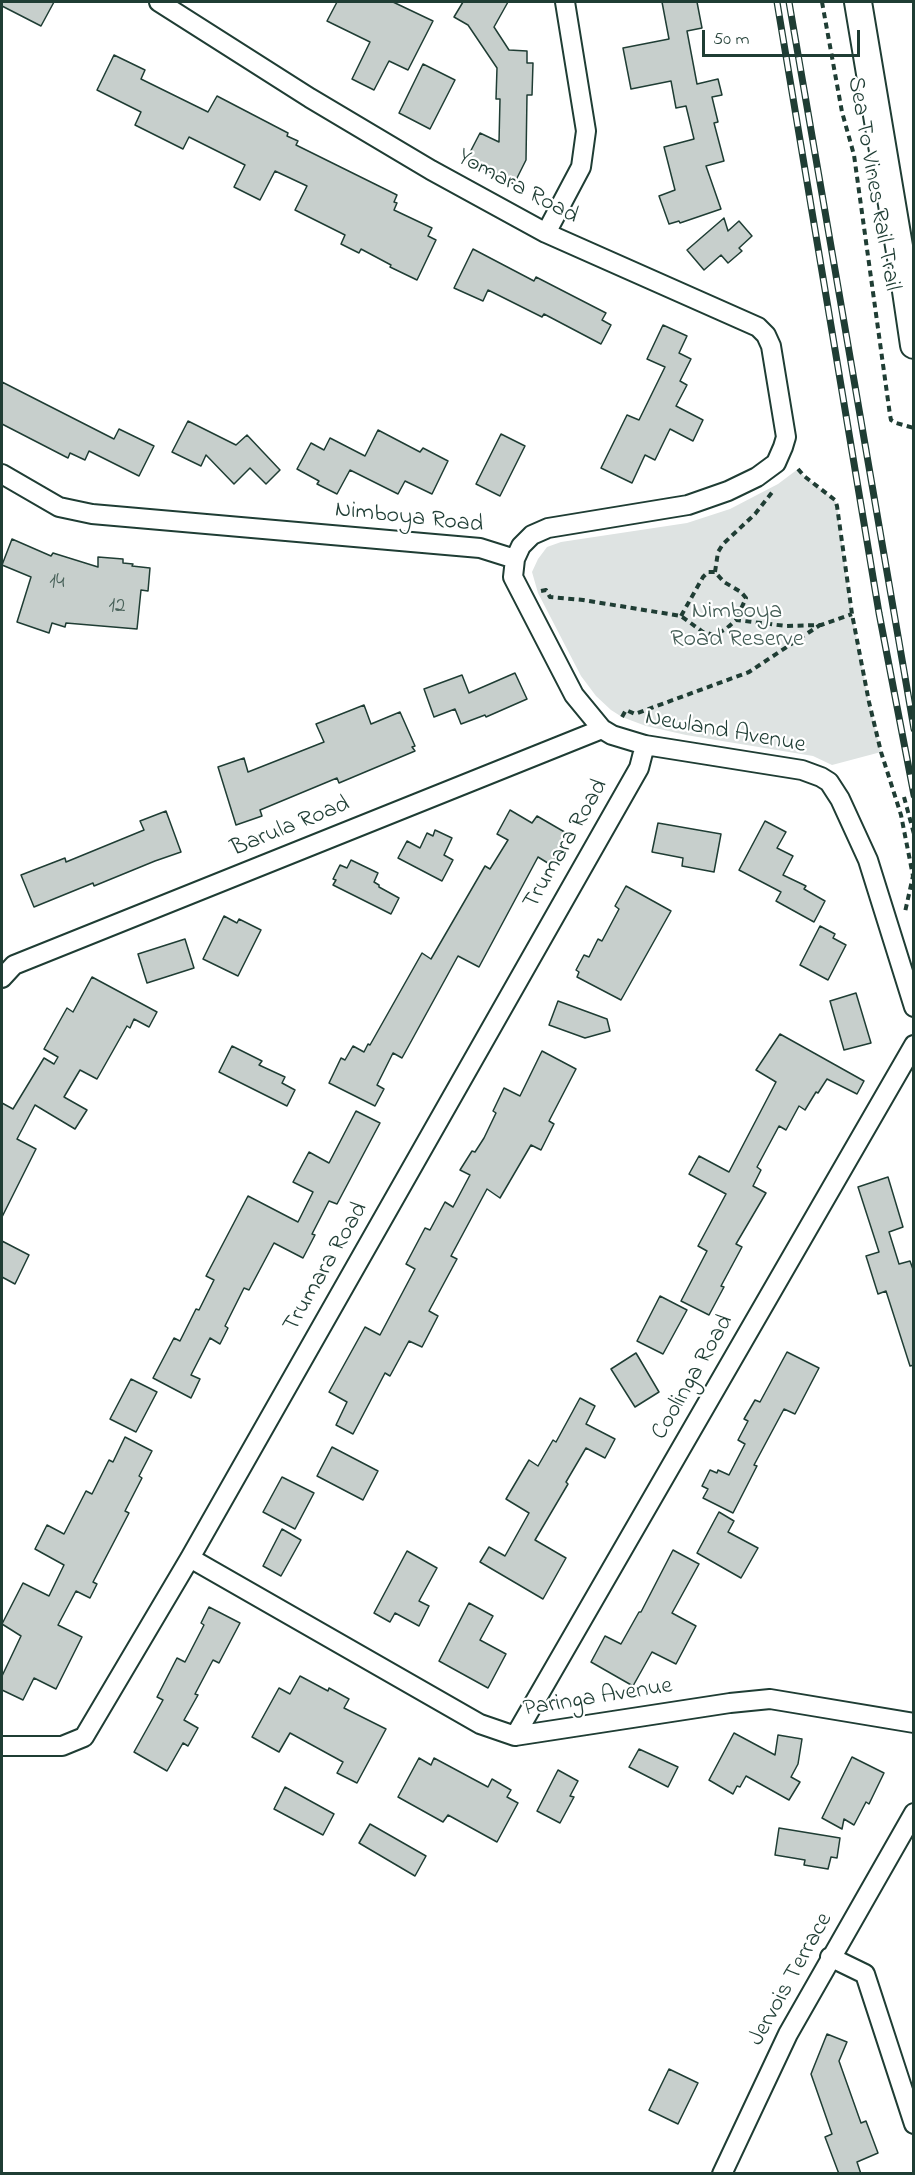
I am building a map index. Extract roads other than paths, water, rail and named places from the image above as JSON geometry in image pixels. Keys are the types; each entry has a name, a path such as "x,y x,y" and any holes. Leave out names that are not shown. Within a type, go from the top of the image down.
{"street":[{"name":"Yomara Road","path":"159,2 310,98 431,170 546,233 758,327 766,334 771,346 786,437 776,463 757,477 728,491 688,505 548,528 532,535 521,546 515,559"},
{"path":"546,233 581,167 586,131 565,2"},
{"path":"858,2 914,345"},
{"name":"Nimboya Road","path":"2,474 59,507 92,514 480,548 515,559"},
{"name":"Newland Avenue","path":"515,559 513,577 523,599 574,695 602,729 612,735 645,745 802,770 829,782 840,799 868,860 914,1007"},
{"name":"Barula Road","path":"2,978 14,965 602,729"},
{"name":"Trumara Road","path":"2,1746 62,1746 84,1737 189,1558 639,768 645,745"},
{"name":"Coolinga Road","path":"515,1736 914,1045"},
{"name":"Paringa Avenue","path":"189,1558 480,1724 515,1736 770,1699 914,1723"},
{"name":"Jervois Terrace","path":"722,2174 788,2034 914,1813"},
{"path":"830,1958 865,1974 914,2124"}],"railway":[{"path":"777,2 879,613 914,795"},
{"path":"789,2 914,729"}],"park label":[{"name":"Nimboya Road Reserve","path":"737,627"}]}
